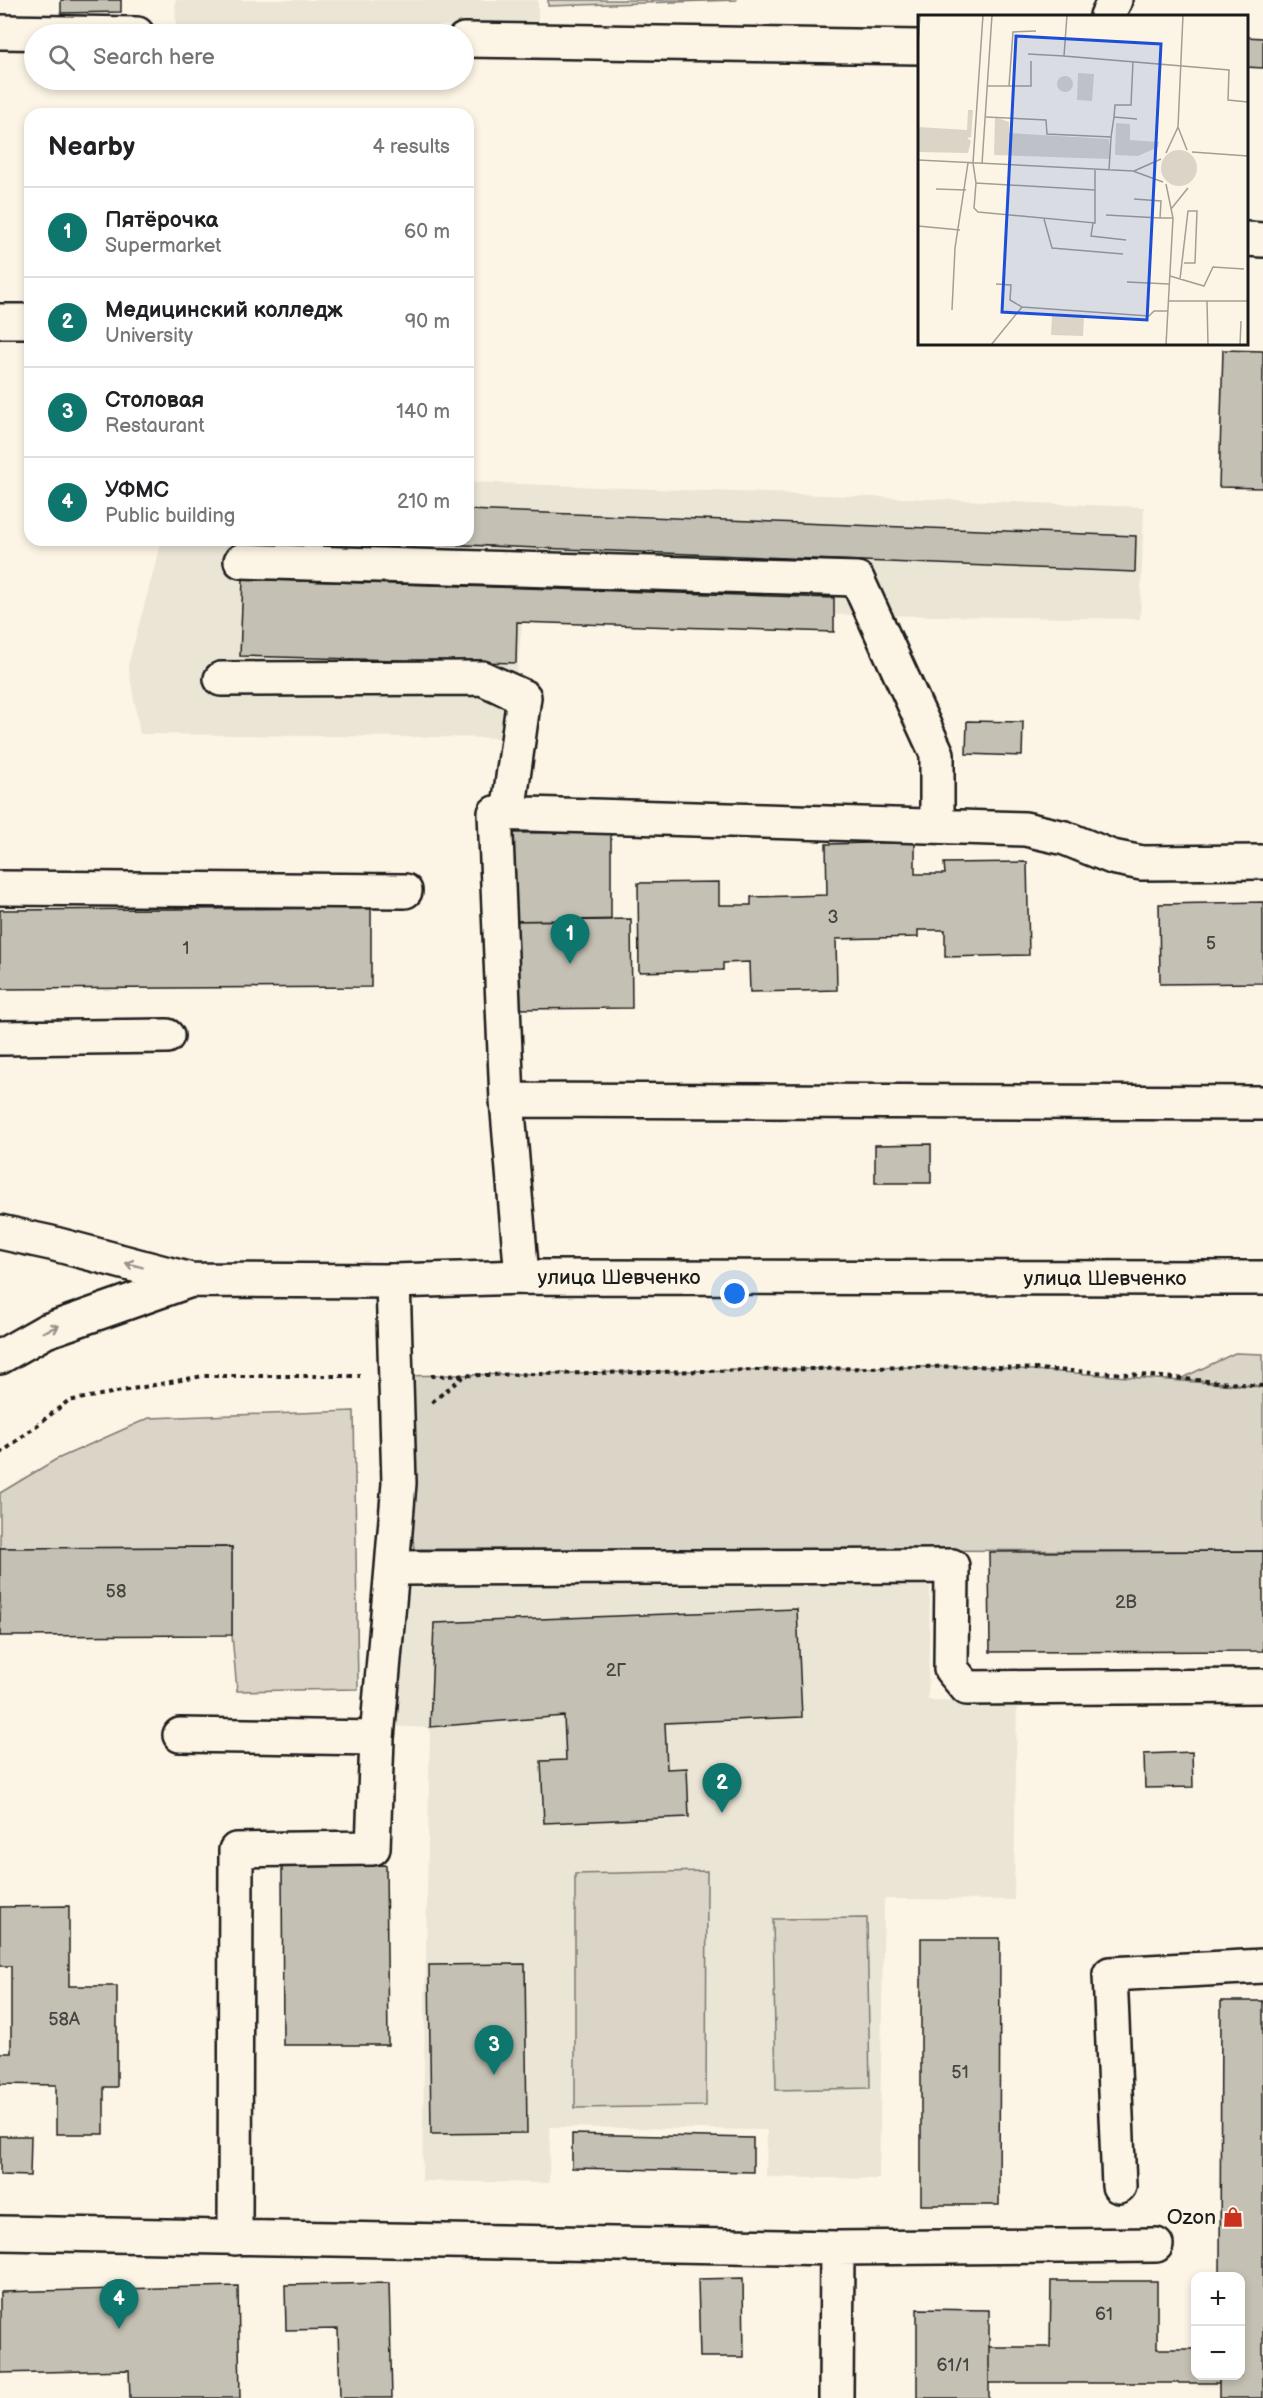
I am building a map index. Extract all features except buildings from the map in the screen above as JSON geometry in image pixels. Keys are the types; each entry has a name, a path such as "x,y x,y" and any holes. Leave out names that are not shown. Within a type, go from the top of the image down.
{"main road":[{"path":"1108,15 1115,0"},
{"path":"0,32 24,32"},
{"path":"474,40 918,47"},
{"path":"1248,239 1263,240"},
{"path":"0,321 24,321"},
{"path":"241,561 857,579 937,754 937,826"},
{"path":"221,680 482,678 524,697 508,814"},
{"path":"522,1277 507,1100 495,813 1025,829 1065,838 1112,857 1142,862 1263,862"},
{"path":"0,888 405,891"},
{"path":"0,1038 167,1036"},
{"path":"507,1100 1263,1103"},
{"path":"0,1232 191,1280"},
{"name":"улица Шевченко","path":"191,1280 393,1281 522,1277 1263,1278"},
{"path":"0,1357 46,1331 191,1280"},
{"path":"235,2238 236,1850 373,1848 377,1738 399,1484 393,1281"},
{"path":"392,1568 952,1566 951,1669 967,1688 1263,1686"},
{"path":"180,1735 377,1738"},
{"path":"1119,2186 1110,1974 1263,1966"},
{"path":"0,2234 837,2248 1156,2245"},
{"path":"836,2398 837,2248"}],"path":[{"path":"0,1454 68,1401 203,1376 396,1376 977,1366 1129,1374 1263,1386"}],"shaded area":[{"path":"175,0 538,0 538,25 176,24"},
{"path":"548,0 737,0 548,6"},
{"path":"474,482 1144,507 1140,619 523,610 511,738 140,734 128,665 160,546 474,546"},
{"path":"1235,1353 1263,1354 1263,1386 1180,1379"},
{"path":"977,1366 1263,1387 1263,1551 415,1549 399,1483 396,1376"},
{"path":"354,1411 358,1689 237,1691 232,1635 232,1547 0,1548 0,1493 55,1460 149,1418"},
{"path":"392,1529 931,1538 928,1700 1017,1701 1014,1900 884,1899 879,2179 766,2177 767,2130 550,2127 549,2183 422,2181 430,1728 389,1726"},
{"path":"707,1871 706,2106 575,2108 575,1874"},
{"path":"867,1918 870,2088 776,2090 773,1919"}],"place":[{"name":"Пятёрочка","path":"570,964"},
{"name":"Медицинский колледж","path":"722,1813"},
{"name":"Столовая","path":"494,2075"},
{"name":"Ozon","path":"1233,2217"},
{"name":"УФМС","path":"119,2329"}]}
